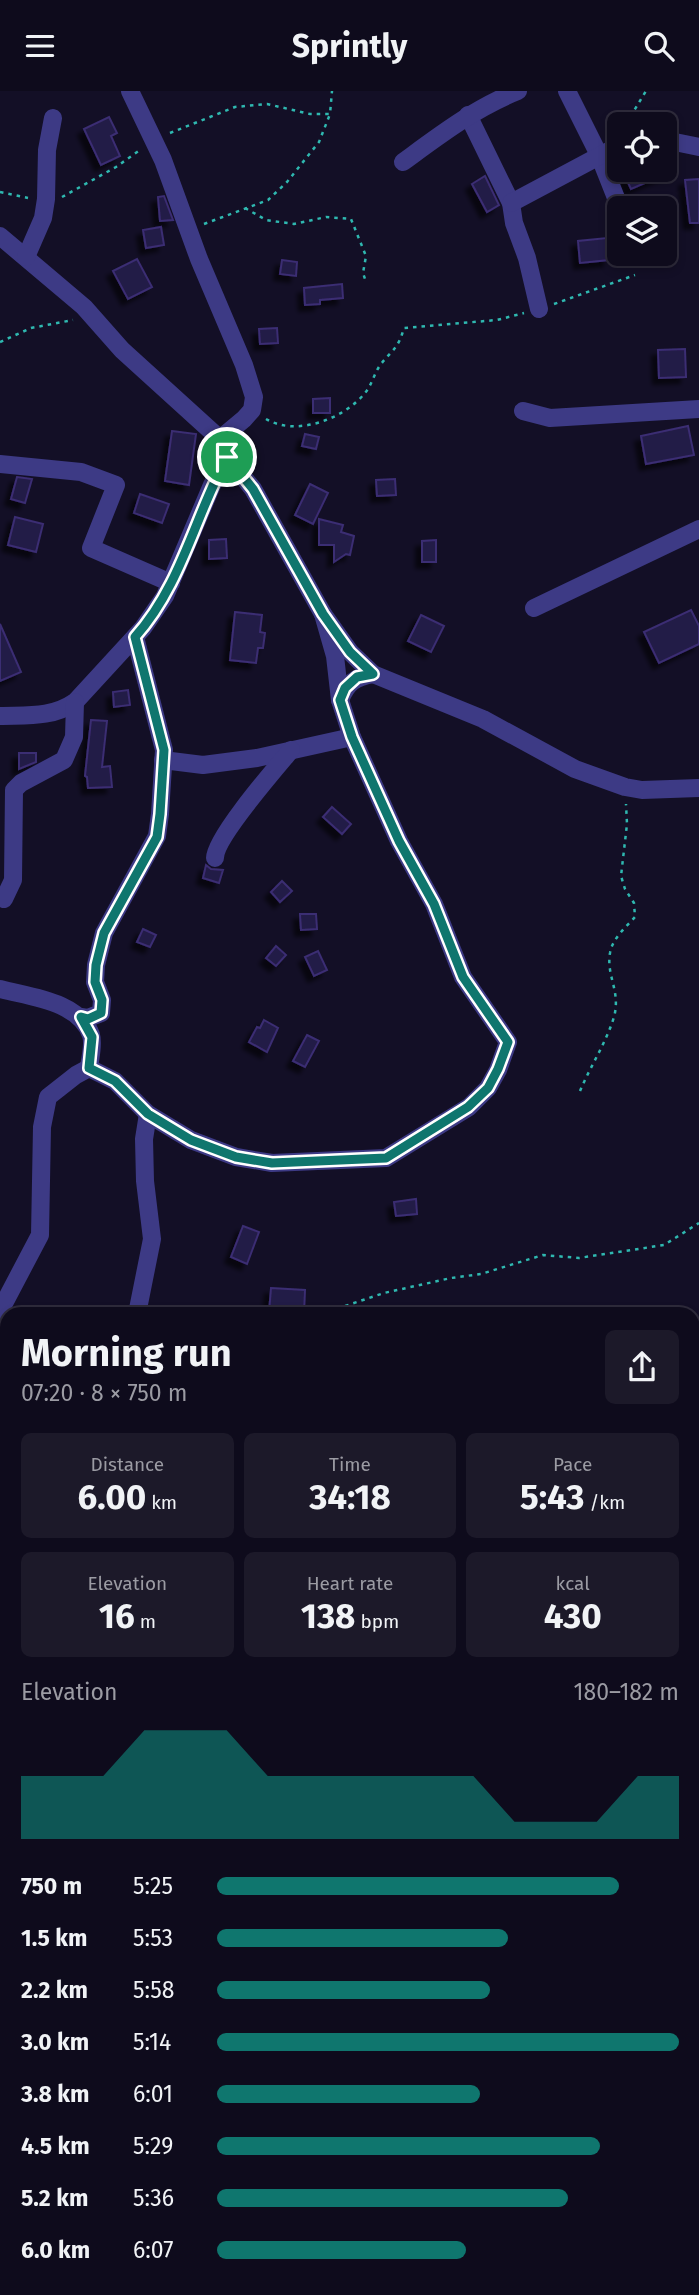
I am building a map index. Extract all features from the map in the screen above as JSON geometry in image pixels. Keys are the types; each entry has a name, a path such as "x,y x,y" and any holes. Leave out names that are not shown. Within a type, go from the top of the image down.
{"street":[{"path":"130,91 163,160 244,365 254,397 252,410 220,439"},
{"path":"403,162 468,115 518,91"},
{"path":"567,91 599,155 615,196"},
{"path":"468,115 510,202 539,309"},
{"path":"26,257 43,218 47,150 53,118"},
{"path":"677,142 699,147"},
{"path":"510,202 607,151"},
{"path":"0,236 94,318 122,350 220,439 227,457 253,489 323,614 350,652 373,674 483,719 575,769 625,787 642,790 699,787"},
{"path":"523,411 550,418 699,409"},
{"path":"0,716 40,715 64,710 75,702 135,637 166,596 212,485 227,457"},
{"path":"0,464 81,472 116,485 91,548 171,583"},
{"path":"534,608 699,529"},
{"path":"89,1068 115,1081 148,1114 191,1140 236,1157 272,1163 386,1158 468,1107 488,1088 498,1069 508,1042 463,977 434,904 399,841 352,737 340,700 335,656 323,614"},
{"path":"0,989 55,1003 88,1019 101,1013 102,1000 95,982 104,933 157,837 164,750 135,637"},
{"path":"340,700 345,688 357,677 373,674"},
{"path":"4,899 13,880 14,790 21,783 64,760 74,737 75,702"},
{"path":"163,760 203,765 352,737"},
{"path":"215,859 215,851 235,822 291,750"},
{"path":"81,1017 92,1037 89,1068"},
{"path":"2,1307 40,1235 42,1127 48,1097 89,1068"},
{"path":"138,1307 152,1239 145,1181 144,1139 148,1114"}],"path":[{"path":"633,112 646,91"},
{"path":"189,229 268,200 319,142 330,114"},
{"path":"245,208 266,221 294,225 326,217 351,219 366,255 363,273 365,279"},
{"path":"252,410 277,425 309,426 321,422 338,415 365,394 379,366 400,345 404,328 497,320 539,309 635,275"},
{"path":"0,342 31,328 94,318"},
{"path":"580,1091 602,1048 617,999 610,951 619,935 635,917 634,903 621,876 627,824 625,787"},
{"path":"342,1307 384,1293 481,1274 543,1255 579,1258 664,1245 699,1223"}],"building":[{"path":"109,117 117,133 111,136 120,156 101,165 84,129"},
{"path":"485,176 499,205 487,212 472,184"},
{"path":"699,179 699,223 690,223 685,180"},
{"path":"628,182 647,182 631,189"},
{"path":"164,196 173,220 160,221 158,197"},
{"path":"161,227 164,245 146,248 143,230"},
{"path":"607,238 607,260 580,263 578,241"},
{"path":"137,259 152,287 128,299 113,271"},
{"path":"282,260 297,262 296,276 280,274"},
{"path":"342,284 343,298 320,300 320,304 305,305 304,288"},
{"path":"277,328 278,343 260,344 259,329"},
{"path":"685,349 686,377 659,378 658,350"},
{"path":"330,398 330,413 313,413 313,399"},
{"path":"688,426 694,455 646,464 641,436"},
{"path":"172,431 196,434 189,485 165,481"},
{"path":"305,434 319,437 316,449 302,446"},
{"path":"17,477 32,479 25,503 11,499"},
{"path":"395,479 396,495 377,496 376,480"},
{"path":"310,484 328,493 313,524 295,515"},
{"path":"140,494 169,504 162,523 134,513"},
{"path":"15,517 43,524 36,552 8,545"},
{"path":"319,519 343,525 341,532 354,536 350,555 346,554 334,562 334,545 319,545"},
{"path":"226,539 227,558 209,559 209,540"},
{"path":"436,540 436,562 422,562 422,541"},
{"path":"691,610 699,626 699,644 659,663 644,632"},
{"path":"235,612 262,615 260,632 265,633 263,648 258,648 256,663 230,660"},
{"path":"421,615 444,626 431,652 408,641"},
{"path":"0,624 21,672 0,681"},
{"path":"128,690 130,705 114,707 113,692"},
{"path":"91,720 107,721 102,767 110,766 112,787 88,788 85,776"},
{"path":"19,753 36,753 36,762 19,769"},
{"path":"332,807 351,824 342,834 323,817"},
{"path":"206,865 211,869 223,870 219,883 203,878"},
{"path":"282,881 292,891 280,902 271,892"},
{"path":"300,914 316,914 317,929 301,930"},
{"path":"143,929 156,935 150,947 137,942"},
{"path":"276,946 286,955 276,966 266,958"},
{"path":"318,951 327,970 314,976 305,957"},
{"path":"264,1020 278,1028 267,1052 249,1042"},
{"path":"307,1035 319,1041 305,1067 293,1061"},
{"path":"416,1199 417,1214 396,1216 394,1202"},
{"path":"243,1226 259,1232 247,1264 231,1257"},
{"path":"271,1288 305,1290 304,1307 269,1307"}],"route":[{"path":"227,457 253,489 272,520 323,614 350,652 373,674 357,677 345,688 340,700 352,737 399,841 434,904 463,977 508,1042 488,1088 468,1107 386,1158 272,1163 236,1157 191,1140 148,1114 115,1081 89,1068 92,1037 81,1017 88,1019 101,1013 102,1000 95,982 104,933 157,837 160,814 164,750 135,637 166,596 212,485 227,457"}]}
